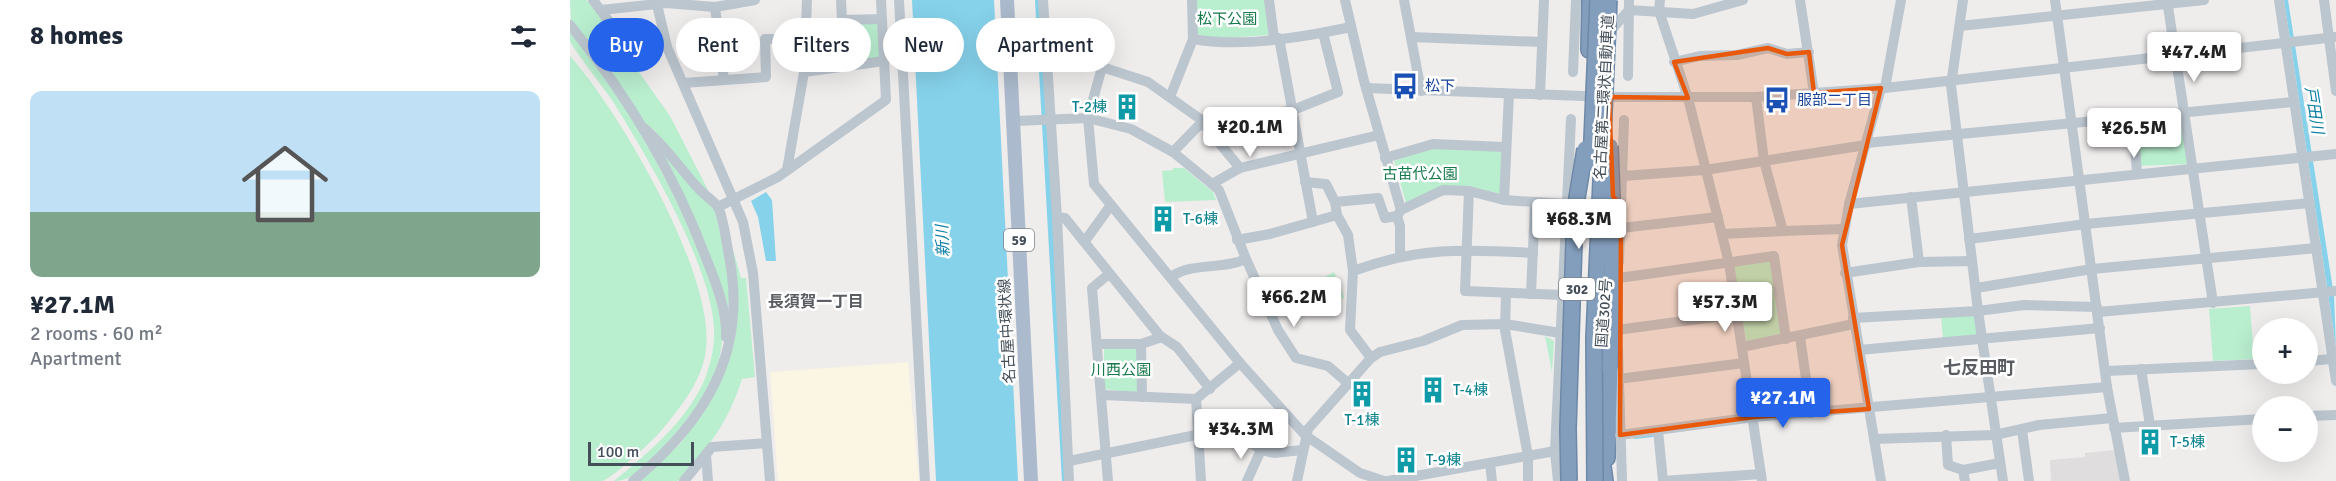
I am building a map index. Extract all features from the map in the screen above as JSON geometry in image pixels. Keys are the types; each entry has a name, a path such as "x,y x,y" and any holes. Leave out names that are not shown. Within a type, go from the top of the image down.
{"highway":[{"name":"国道302号","path":"1576,481 1572,443 1572,205 1595,88 1589,26 1590,0"},
{"name":"名古屋第二環状自動車道","path":"1585,481 1583,405 1598,0"},
{"name":"名古屋第二環状自動車道","path":"1595,481 1595,88 1609,0"},
{"name":"国道302号","path":"1606,481 1600,448 1601,324 1610,237 1609,97 1614,0"},
{"path":"1595,88 1613,180 1614,373 1606,481"},
{"path":"1569,481 1568,429 1575,210 1595,88"}],"main road":[{"name":"名古屋中環状線","path":"1006,0 1031,481"}],"street":[{"path":"593,0 629,48 667,47"},
{"path":"601,10 656,2 715,7 752,0"},
{"path":"807,0 807,18"},
{"path":"841,0 842,18"},
{"path":"881,0 883,40"},
{"path":"899,0 925,481"},
{"path":"1012,0 1013,18"},
{"path":"1042,0 1042,18"},
{"path":"1170,97 1193,39 1192,0"},
{"path":"1269,0 1293,110 1313,222"},
{"path":"1345,0 1399,213 1400,256"},
{"path":"1404,0 1421,91"},
{"path":"1540,95 1544,0"},
{"path":"1573,72 1575,0"},
{"path":"1629,5 1660,6 1693,14 1743,0"},
{"path":"1800,0 1814,93"},
{"path":"1881,481 1845,273 1843,229 1883,88 1901,0"},
{"path":"1963,0 1951,81 1978,311 2003,481"},
{"path":"2055,0 2113,423 2125,481"},
{"path":"1960,26 2168,2 2204,0"},
{"path":"2279,0 2290,44 2293,102 2308,157 2310,203 2316,248 2330,292 2332,359 2336,381"},
{"path":"2324,0 2333,38 2336,91"},
{"path":"656,2 667,47 735,199 743,222 753,273 770,481"},
{"path":"2168,2 2213,303"},
{"path":"1613,28 1629,5"},
{"path":"1628,76 1629,5"},
{"path":"1658,430 1663,481 1761,477 1754,417 1729,263 1688,98 1674,62 1660,6"},
{"path":"715,7 724,80"},
{"path":"1575,13 1589,26"},
{"path":"871,19 882,19"},
{"path":"570,25 606,69 644,128 693,226 713,276 725,321 726,352"},
{"path":"1193,39 1215,43 1323,33 1351,27"},
{"path":"1173,152 1202,121 1243,119 1293,110 1338,92 1323,33"},
{"path":"1411,37 1542,42"},
{"path":"1366,88 1540,95 1595,88 1609,97 1756,97 1883,88 2333,38"},
{"path":"683,83 766,77 765,39 772,39"},
{"path":"1674,62 1700,56 1737,55 1768,48 1787,54 1809,52"},
{"path":"1115,71 1148,82 1202,121 1240,168"},
{"path":"787,170 804,72"},
{"path":"718,207 787,170 886,100 885,72"},
{"path":"1016,72 1013,116 1046,120 1088,118 1131,129 1173,152 1219,190 1237,240 1278,330 1296,358 1328,366 1348,384"},
{"path":"1043,72 1057,217 1069,481"},
{"path":"1101,72 1088,118 1094,184 1240,363 1305,435 1360,477 1386,481 1413,479 1555,451"},
{"path":"1504,200 1509,94"},
{"path":"1756,97 1764,161 1783,231"},
{"path":"1623,176 1705,170 1866,144 2293,102"},
{"path":"2133,118 2137,173"},
{"path":"1558,481 1555,451 1560,333 1572,205 1571,119"},
{"path":"1620,479 1620,435 1614,373 1624,120"},
{"path":"633,481 667,453 688,429 712,390 732,334 735,286 718,207 709,200 661,143 644,128"},
{"path":"1212,184 1240,168 1379,135"},
{"path":"1385,158 1433,144 1505,147"},
{"path":"1849,204 2079,178 2336,154"},
{"path":"1305,182 1326,184 1335,202 1337,215 1348,235 1353,271 1350,330 1371,358"},
{"path":"1335,202 1378,198 1385,218 1443,189 1468,191 1504,200 1572,205"},
{"path":"1468,191 1465,291 1563,295"},
{"path":"1610,192 1620,207"},
{"path":"1911,197 1919,262"},
{"path":"1531,294 1535,203"},
{"path":"1969,239 2086,224 2310,203"},
{"path":"1085,241 1111,205"},
{"path":"1237,240 1337,215"},
{"path":"1057,217 1065,218 1077,235 1108,267 1109,274 1162,337 1177,347 1210,389"},
{"path":"1621,228 1718,217"},
{"path":"1722,234 1843,229"},
{"path":"1976,288 2092,269 2316,248"},
{"path":"1353,271 1400,256 1467,249 1533,253"},
{"path":"1619,278 1774,256 1786,339"},
{"path":"1171,277 1181,269 1231,266 1246,259"},
{"path":"1845,273 1919,262 1972,261"},
{"path":"1108,481 1092,288 1109,274"},
{"path":"1742,347 1800,337 1854,321 2024,305 2098,309 2213,303 2330,292"},
{"path":"1506,293 1505,324 1528,456 1528,481"},
{"path":"1617,330 1736,314"},
{"path":"1297,481 1305,435 1371,358 1380,352 1423,341 1454,327 1505,324 1560,333"},
{"path":"1859,350 2100,328"},
{"path":"1098,344 1141,344 1162,337"},
{"path":"1800,337 1811,413"},
{"path":"1141,344 1142,397"},
{"path":"2318,360 2332,359"},
{"path":"1102,395 1196,399 1240,363"},
{"path":"1614,373 1744,363"},
{"path":"2106,371 2252,364"},
{"path":"2141,369 2150,425"},
{"path":"1620,435 1754,417 2108,387"},
{"path":"1557,409 1573,391"},
{"path":"1196,399 1196,435 1202,481"},
{"path":"2318,416 2336,415"},
{"path":"1874,439 1995,435 2038,425 2113,423 2150,425 2252,420"},
{"path":"2022,430 2029,481"},
{"path":"1068,461 1196,435 1248,440 1261,450 1274,453 1302,450"},
{"path":"1946,435 1948,465 1964,476 2000,464"},
{"path":"684,481 712,447 767,443"},
{"path":"1247,481 1261,450"},
{"path":"706,455 708,481"},
{"path":"1490,463 1492,481"}],"highlighted area":[{"path":"1768,48 1787,54 1809,52 1814,93 1881,88 1842,245 1869,409 1754,417 1620,435 1621,207 1613,196 1609,97 1688,98 1674,62"}],"shaded area":[{"path":"908,362 919,481 778,481 770,372"},
{"path":"2116,450 2122,481 2051,481 2050,460 2085,457 2085,453"}],"green space":[{"path":"570,0 586,0 601,18 588,18 588,41 571,20"},
{"name":"松下公園","path":"1195,0 1266,0 1269,35 1211,39 1197,34"},
{"path":"871,24 879,24 880,57 871,59"},
{"path":"570,32 588,55 588,67 572,45"},
{"path":"570,56 614,115 660,195 696,279 705,317 704,360 690,393 676,413 641,451 602,481 570,481"},
{"path":"592,72 600,72 610,86 629,114 662,173 704,265 717,302 722,330 717,366 692,413 641,471 623,480 614,481 665,436 696,396 711,361 714,327 710,301 701,272 675,210 612,100"},
{"path":"612,72 639,72 670,116 711,196 654,130 644,123"},
{"path":"2179,117 2188,162 2186,164 2139,166 2137,120"},
{"path":"650,137 715,211 731,281 727,314"},
{"name":"古苗代公園","path":"1433,147 1500,151 1503,154 1501,194 1469,187 1406,203 1394,161"},
{"path":"1173,168 1184,168 1213,192 1216,200 1165,202 1162,171 1173,170"},
{"path":"732,246 741,278 746,278 755,377 742,379 724,422 699,457 678,481 639,481 680,444 708,405 736,331 737,283"},
{"path":"1770,258 1782,334 1749,343 1746,341 1734,266"},
{"path":"1334,272 1338,277 1344,298 1331,301 1325,277"},
{"path":"2250,306 2252,359 2213,361 2209,309"},
{"path":"1976,313 1978,335 1943,339 1941,316"},
{"path":"1545,336 1554,341 1552,372"},
{"name":"川西公園","path":"1104,347 1137,347 1137,393 1104,389"}],"water":[{"name":"新川","path":"912,0 994,0 995,18 976,18 976,72 998,72 1018,481 936,481 916,72 964,72 964,18 913,18"},
{"path":"1035,0 1041,0 1042,18 1036,18"},
{"path":"2284,0 2288,0 2334,296 2336,347"},
{"path":"1039,72 1045,72 1067,481 1062,481"},
{"path":"766,192 772,200 776,261 766,261 758,217 751,201"}],"waterway":[{"path":"1635,438 1653,436"}],"place":[{"name":"松下","path":"1405,86"},
{"name":"服部二丁目","path":"1777,100"},
{"name":"T-2棟","path":"1127,107"},
{"name":"T-6棟","path":"1163,219"},
{"name":"T-4棟","path":"1433,390"},
{"name":"T-1棟","path":"1362,394"},
{"name":"T-5棟","path":"2150,442"},
{"name":"T-9棟","path":"1406,460"}],"district":[{"name":"長須賀一丁目","path":"816,301"},
{"name":"七反田町","path":"1979,368"}],"water label":[{"name":"戸田川","path":"2315,110"}]}
